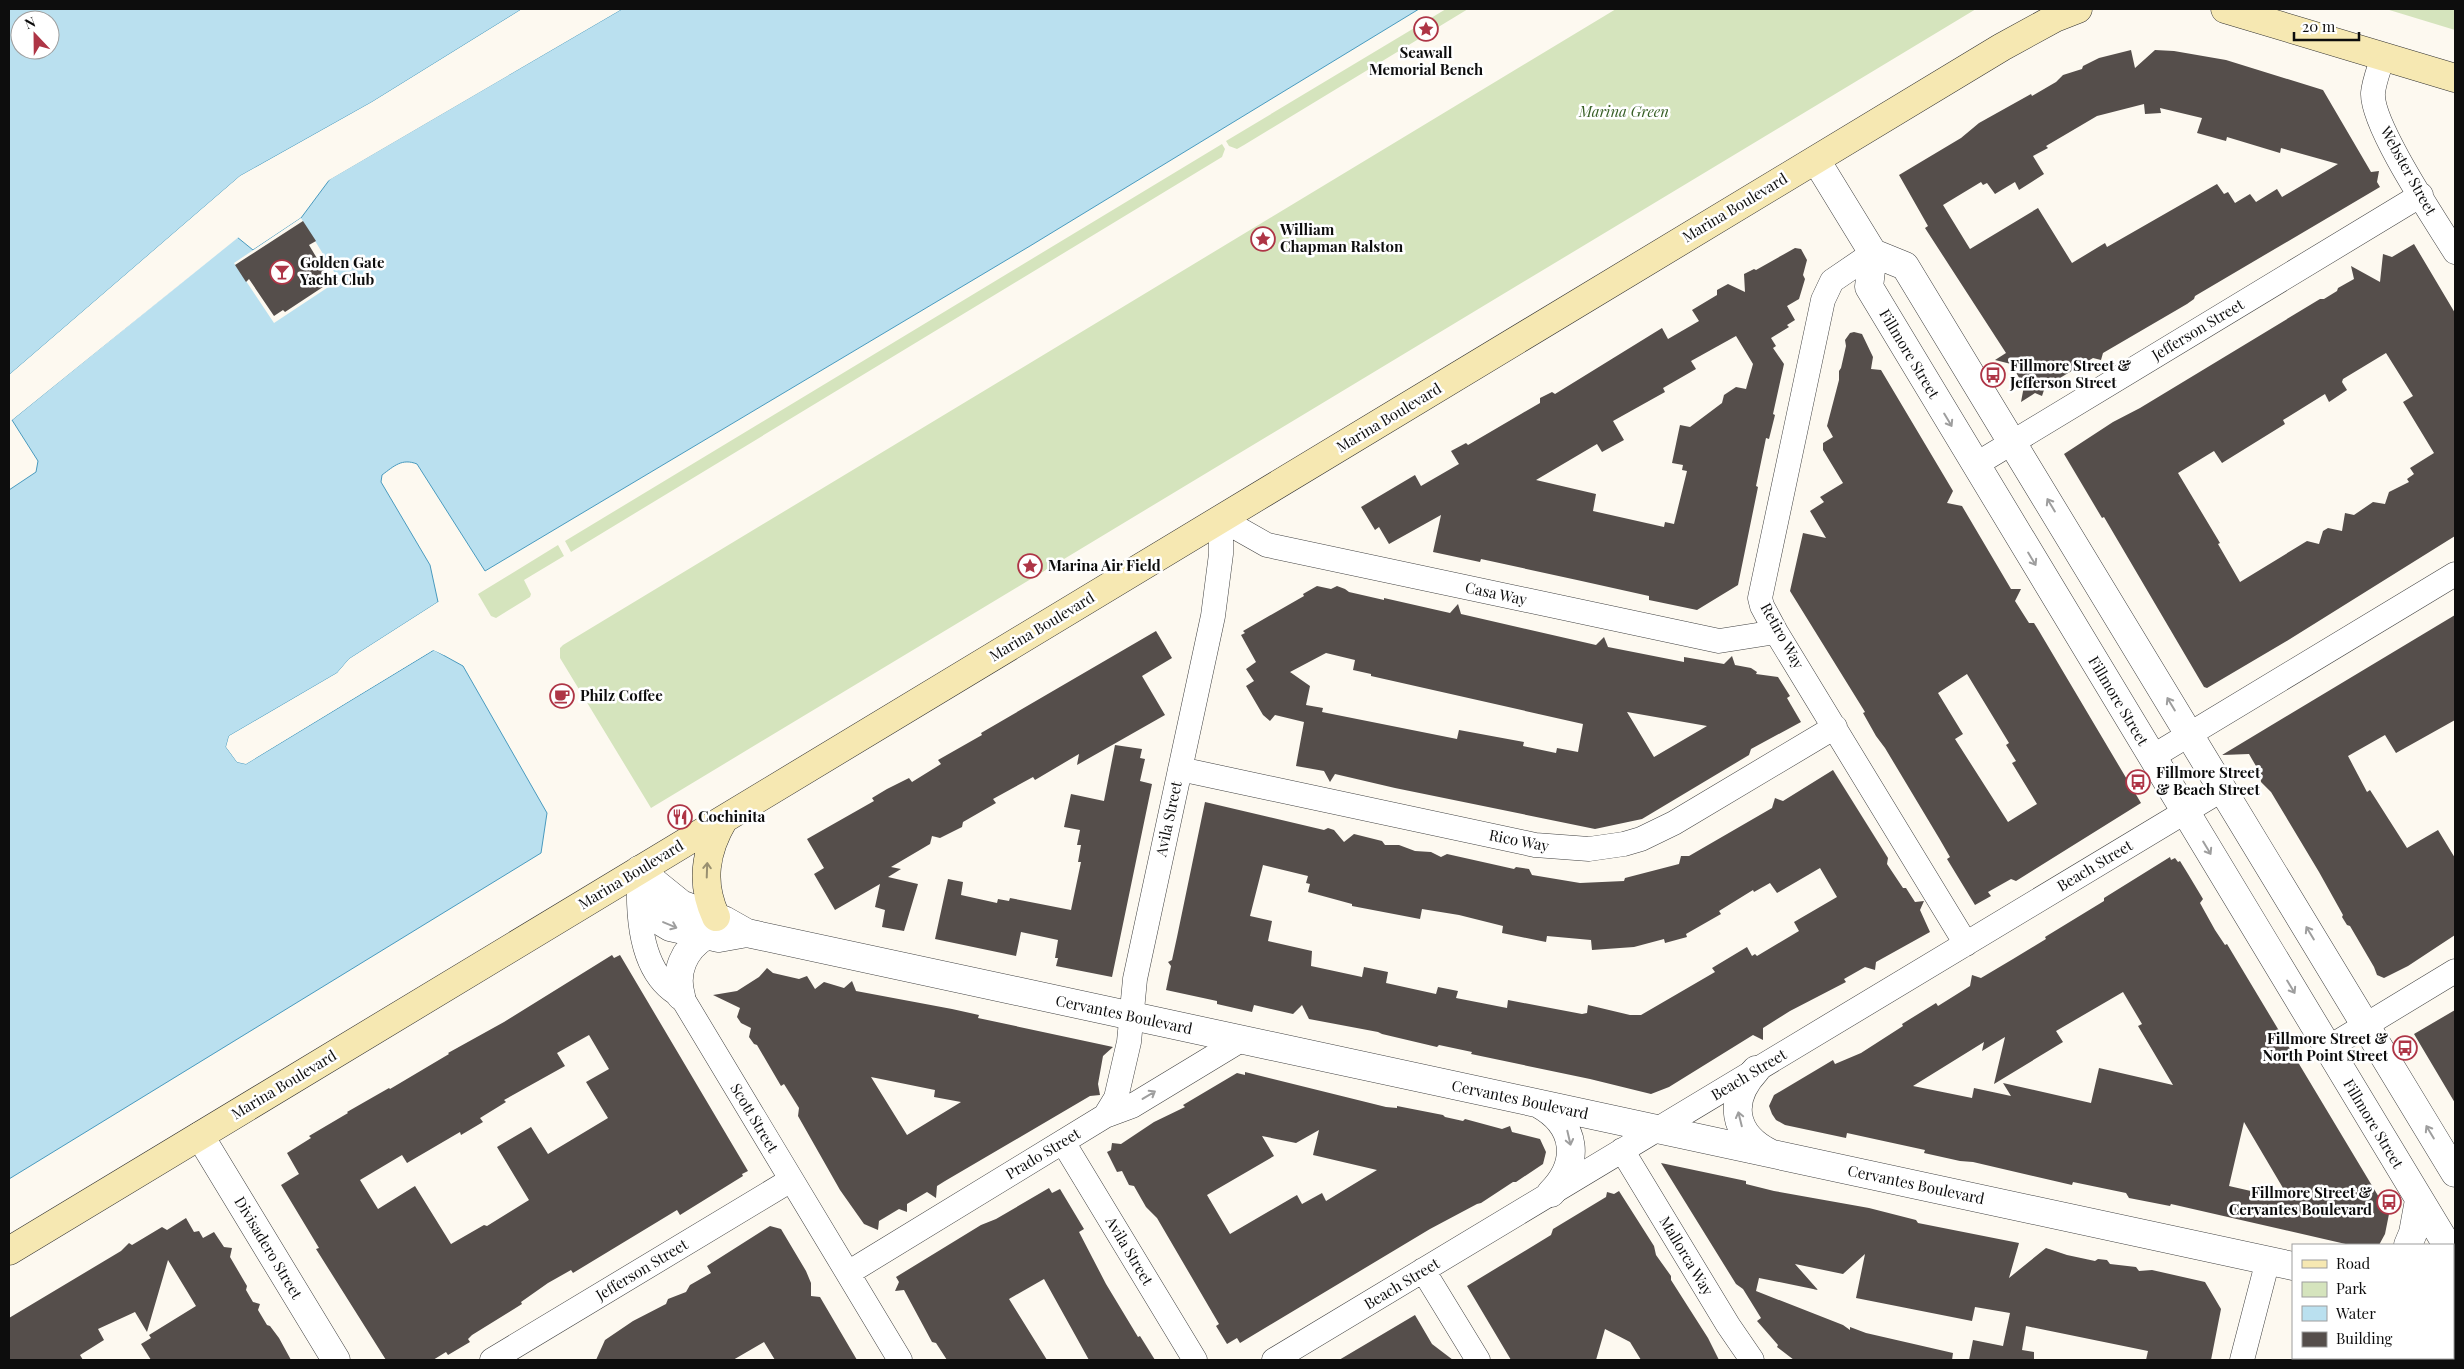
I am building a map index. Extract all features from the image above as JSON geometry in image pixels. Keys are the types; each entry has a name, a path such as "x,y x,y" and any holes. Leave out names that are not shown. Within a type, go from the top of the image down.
{"main road":[{"name":"Marina Boulevard","path":"9,1251 2002,47 2055,18 2078,9"},
{"path":"2225,9 2455,78"},
{"path":"711,926 705,873 710,846 724,819"}],"street":[{"name":"Webster Street","path":"2383,56 2373,93 2377,115 2388,140 2455,252"},
{"path":"1816,160 1873,254 1905,266 2455,1173"},
{"name":"Jefferson Street","path":"1975,465 2421,196"},
{"name":"Fillmore Street","path":"1873,254 1869,288 2446,1244"},
{"name":"Retiro Way","path":"1873,254 1832,281 1823,300 1761,590 1762,606 1966,944"},
{"name":"Casa Way","path":"1221,519 1267,544 1719,641 1776,632"},
{"name":"Avila Street","path":"1105,1116 1116,1098 1128,1042 1135,979 1217,594 1221,554 1221,519"},
{"path":"2152,757 2455,574"},
{"name":"Rico Way","path":"1180,769 1535,845 1588,849 1624,844 1658,832 1834,727"},
{"name":"Beach Street","path":"1274,1360 2223,789"},
{"name":"Cervantes Boulevard","path":"639,870 653,913 660,921 670,927 711,926 747,933 2280,1263"},
{"name":"Scott Street","path":"639,870 639,906 644,942 657,974 663,983 681,996 900,1360"},
{"path":"681,996 678,987 679,969 689,951 711,926"},
{"path":"2328,1048 2455,971"},
{"name":"Prado Street","path":"848,1273 1105,1116 1132,1106 1241,1040"},
{"path":"1756,1070 1740,1091 1738,1115 1749,1138 1758,1147 1771,1154"},
{"path":"1538,1104 1550,1110 1560,1119 1568,1132 1571,1158 1568,1170 1562,1182 1551,1193"},
{"name":"Divisadero Street","path":"200,1136 336,1360"},
{"name":"Avila Street","path":"1063,1142 1195,1360"},
{"name":"Mallorca Way","path":"1622,1150 1728,1326 1752,1360"},
{"name":"Jefferson Street","path":"492,1360 791,1180"},
{"path":"2408,1244 2413,1233 2419,1200"},
{"path":"2242,1360 2280,1263"},
{"path":"1424,1270 1478,1360"}],"green space":[{"path":"1446,9 1468,9 1244,145 1237,149 1229,146 1226,141"},
{"name":"Marina Green","path":"1616,9 1976,9 651,808 560,658 560,648 563,645"},
{"path":"2386,9 2455,9 2455,30"},
{"path":"1222,144 1225,149 1222,157 571,552 565,541"},
{"path":"558,545 564,556 524,580 531,594 530,597 496,618 491,616 478,594"}],"water":[{"path":"9,9 522,9 372,102 240,176 9,375"},
{"path":"622,9 1419,9 1030,246 485,571 417,464 402,462 382,475 381,482 430,565 438,602 349,659 337,673 229,736 226,747 237,762 246,764 434,650 463,666 547,813 541,853 9,1179 9,490 36,472 38,461 12,420 237,237 253,250 301,218 330,179"}],"pier":[{"path":"524,9 523,11 373,104 242,178 92,309 9,378 9,375 240,176 372,102"},
{"path":"617,9 622,9 324,183 329,177"},
{"path":"301,218 339,280 274,323 234,263"},
{"path":"236,235 240,236 12,420 9,419"},
{"path":"438,602 439,604 414,621 350,661 338,675 231,738 229,746 238,760 246,762 433,648 445,653 444,655 433,650 246,764 237,762 226,747 229,736 337,673 349,659"}],"building":[{"path":"2131,50 2135,68 2155,50 2174,51 2226,60 2323,90 2371,172 2379,171 2377,182 2380,187 2195,296 2187,304 2103,353 2101,360 2093,358 2045,387 2042,396 2035,393 2021,402 2024,386 2011,364 1995,360 2006,353 1925,228 1928,226 1899,175 1961,138 1979,123 2031,94 2032,96 2056,82 2063,75 2082,69 2083,66 2099,58","holes":["2144,104 2145,114 2161,113 2160,108 2202,118 2197,133 2226,141 2227,137 2280,153 2281,148 2338,164 2282,197 2277,189 2256,202 2250,194 2235,203 2228,192 2224,194 2217,184 2107,247 2105,243 2072,263 2038,208 1970,249 1943,205 1981,182 1983,185 1987,183 1995,194 2015,182 2019,190 2044,174 2033,156 2048,148 2046,146 2097,116"]},
{"path":"303,221 316,241 309,245 324,270 322,272 329,283 285,312 283,310 274,316 249,279 246,282 235,265"},
{"path":"2414,244 2455,313 2455,536 2285,642 2207,688 2204,687 2104,517 2102,518 2064,454 2113,422 2140,408 2320,299 2324,299 2337,291 2338,288 2354,279 2351,266 2380,282 2383,254 2392,257","holes":["2386,353 2413,396 2403,402 2434,453 2410,468 2414,474 2407,479 2409,482 2389,492 2385,504 2373,502 2354,515 2345,513 2342,531 2328,528 2323,531 2319,544 2307,541 2240,582 2218,544 2220,543 2178,473 2214,451 2222,463 2285,424 2283,420 2325,394 2329,402 2347,390 2342,382 2343,379"]},
{"path":"1795,248 1801,249 1807,260 1803,275 1805,279 1799,299 1787,306 1795,320 1787,325 1789,327 1771,338 1776,346 1773,348 1784,364 1773,414 1775,415 1769,439 1766,438 1756,486 1758,487 1738,585 1697,610 1649,600 1649,596 1577,580 1481,559 1480,562 1433,552 1441,515 1389,544 1379,527 1375,530 1361,507 1415,475 1421,486 1459,464 1451,451 1466,443 1468,445 1540,403 1540,398 1552,392 1555,394 1662,328 1668,339 1699,321 1692,310 1717,295 1717,290 1728,284 1745,292 1744,274 1754,269 1756,270","holes":["1736,336 1753,364 1746,389 1736,387 1724,395 1722,403 1690,427 1680,425 1672,463 1683,465 1682,470 1687,471 1674,524 1665,522 1664,527 1593,511 1596,494 1536,480 1597,444 1602,452 1624,440 1613,421 1665,392 1663,388 1696,369 1691,361"]},
{"path":"1850,333 1862,334 1873,357 1871,369 1881,370 1953,491 1947,503 1962,506 2011,589 2021,589 2015,601 2029,623 2034,623 2039,631 2141,803 2016,881 2011,879 1988,892 1991,896 1975,905 1947,859 1950,857 1939,838 1876,736 1863,713 1865,712 1790,591 1803,533 1826,538 1810,511 1824,502 1820,497 1843,483 1823,450 1823,443 1833,437 1827,426 1839,380 1839,371 1846,346 1845,340","holes":["1967,674 2009,743 2006,745 2016,761 2012,763 2037,804 2008,822 1955,739 1963,734 1938,693"]},
{"path":"1317,586 1331,589 1337,586 1349,592 1450,613 1458,604 1461,614 1596,645 1604,637 1608,647 1684,662 1684,657 1724,664 1732,656 1735,665 1751,668 1757,672 1756,674 1778,677 1790,696 1787,698 1801,722 1751,749 1749,755 1642,819 1595,829 1335,774 1330,782 1324,771 1296,766 1304,722 1275,715 1270,721 1263,715 1246,686 1254,681 1246,669 1256,662 1241,635 1245,633 1243,631 1304,596 1303,594","holes":["1326,653 1355,660 1353,670 1371,674 1371,676 1583,724 1578,752 1557,748 1556,753 1523,746 1524,742 1459,730 1457,739 1322,712 1323,708 1306,705 1310,686 1290,672","1627,712 1707,726 1654,757"]},
{"path":"2455,615 2455,720 2396,753 2385,735 2348,756 2367,792 2370,790 2407,848 2438,830 2455,858 2455,935 2408,966 2384,978 2377,975 2350,926 2347,925 2342,917 2343,915 2319,872 2271,792 2261,782 2260,773 2249,754 2222,755"},
{"path":"1156,631 1172,658 1142,676 1165,715 1077,765 1079,754 1035,780 1033,777 993,799 996,803 963,822 962,827 940,838 932,836 930,844 891,867 901,869 888,877 918,884 904,931 882,927 885,910 875,907 880,884 835,910 814,874 824,868 807,839 874,801 872,798 887,789 909,778 912,782 941,764 938,760 982,735 981,733"},
{"path":"1115,745 1142,749 1140,758 1145,759 1140,781 1152,784 1112,977 1056,966 1058,958 1055,958 1058,940 1021,932 1016,956 935,939 948,879 963,882 961,895 997,903 998,899 1009,901 1010,898 1071,910 1081,862 1078,862 1081,845 1077,845 1080,830 1064,827 1071,794 1104,801"},
{"path":"1833,770 1888,858 1887,864 1903,888 1906,888 1915,902 1924,901 1920,910 1930,932 1876,962 1875,970 1865,967 1844,979 1846,982 1790,1011 1763,1028 1763,1040 1753,1035 1669,1087 1651,1094 1471,1054 1472,1052 1439,1045 1437,1047 1378,1032 1309,1019 1302,1005 1293,1014 1254,1005 1252,1012 1217,1004 1217,1001 1166,990 1171,966 1168,962 1172,960 1205,802 1324,830 1328,828 1334,830 1344,842 1354,834 1382,841 1385,845 1399,845 1415,851 1431,852 1441,857 1447,854 1514,869 1516,867 1529,869 1532,875 1580,883 1624,881 1625,878 1679,864 1681,856 1689,856 1772,808 1775,798 1783,801","holes":["1263,865 1308,876 1306,883 1310,884 1308,892 1352,904 1352,906 1420,919 1422,909 1459,915 1503,926 1502,933 1546,942 1547,936 1591,940 1592,950 1634,947 1664,939 1665,943 1687,937 1686,934 1721,914 1719,911 1753,890 1754,892 1770,883 1777,893 1820,868 1837,897 1794,922 1799,931 1757,956 1755,954 1752,956 1747,947 1712,968 1715,972 1641,1015 1630,1015 1588,1005 1587,1013 1582,1014 1508,1000 1507,1008 1456,998 1458,991 1438,987 1436,994 1386,983 1388,972 1364,967 1362,977 1311,966 1312,951 1268,941 1272,921 1250,916"]},
{"path":"2170,857 2171,860 2175,858 2178,862 2180,861 2203,899 2200,903 2215,930 2225,945 2227,944 2389,1214 2385,1234 2380,1244 2346,1244 2171,1204 2170,1206 2129,1198 2126,1193 2073,1182 2072,1185 1973,1162 1924,1153 1925,1150 1847,1133 1846,1138 1785,1125 1776,1120 1772,1114 1769,1106 1774,1095 1833,1060 1835,1064 1861,1053 1936,1003 1938,1006 1970,986 1972,975 1981,978 2104,901 2104,898","holes":["2123,992 2142,1024 2138,1026 2173,1085 2099,1068 2091,1103 2003,1083 2011,1096 1974,1088 1972,1098 1913,1086 1984,1042 1982,1051 2005,1037 1994,1084 2063,1042 2056,1031","2244,1122 2290,1200 2229,1186"]},
{"path":"612,955 614,958 620,955 748,1171 680,1215 677,1210 573,1273 571,1270 548,1283 521,1302 522,1304 472,1335 468,1339 470,1342 448,1355 446,1352 433,1360 386,1360 316,1249 319,1248 281,1185 299,1174 287,1153 311,1138 309,1136 347,1112 504,1022","holes":["589,1035 609,1069 586,1082 608,1118 548,1154 531,1127 497,1147 529,1200 487,1226 484,1225 451,1244 415,1186 378,1209 360,1180 402,1155 407,1163 460,1132 461,1135 483,1122 480,1118 506,1102 504,1100 565,1066 557,1053"]},
{"path":"767,968 773,973 799,979 807,976 815,989 824,982 844,988 852,981 856,991 952,1009 979,1015 978,1018 1113,1047 1103,1056 1098,1084 1100,1095 1090,1096 937,1186 936,1198 927,1192 907,1204 907,1212 899,1209 879,1221 878,1230 864,1224 840,1190 798,1116 799,1108 784,1084 781,1086 757,1045 749,1037 751,1028 741,1023 737,1017 740,1008 713,995 737,991 759,977","holes":["871,1077 935,1090 934,1097 961,1102 907,1135"]},
{"path":"2455,1010 2455,1103 2414,1034"},
{"path":"1245,1072 1386,1107 1397,1108 1397,1106 1463,1121 1465,1119 1502,1129 1510,1126 1512,1132 1540,1139 1546,1152 1543,1164 1481,1203 1430,1229 1240,1343 1237,1338 1227,1344 1216,1326 1219,1324 1157,1218 1146,1207 1134,1186 1129,1185 1122,1171 1117,1172 1107,1152 1111,1150 1112,1143 1121,1144 1154,1122 1185,1107 1183,1105 1237,1073 1245,1075","holes":["1319,1130 1313,1155 1377,1170 1326,1201 1322,1193 1302,1204 1297,1195 1230,1234 1207,1195 1274,1156 1262,1136 1296,1143"]},
{"path":"1661,1163 1746,1181 1746,1184 1774,1191 1869,1208 1916,1220 1918,1223 2019,1243 2009,1278 2046,1248 2095,1261 2098,1259 2107,1260 2110,1264 2136,1267 2139,1271 2152,1270 2205,1282 2221,1309 2211,1360 2146,1360 2148,1351 2026,1326 2022,1350 2034,1352 2034,1360 1969,1360 1973,1340 2003,1346 2010,1313 1975,1307 1972,1321 1856,1298 1865,1254 1843,1274 1795,1264 1818,1290 1759,1278 1756,1291 1843,1325 1850,1330 1850,1327 1866,1333 1953,1353 1952,1360 1794,1360 1777,1347 1778,1345 1757,1321 1761,1318 1743,1289 1736,1284"},
{"path":"1049,1188 1052,1193 1060,1189 1084,1229 1079,1232 1106,1284 1138,1337 1140,1336 1155,1360 1089,1360 1044,1279 1009,1299 1047,1360 947,1360 936,1343 932,1342 904,1290 895,1291 899,1282 896,1277 981,1225 996,1219"},
{"path":"1619,1191 1654,1246 1656,1255 1671,1276 1671,1280 1708,1338 1719,1360 1641,1360 1630,1342 1605,1329 1596,1360 1511,1360 1467,1286 1551,1235 1553,1229 1606,1197 1607,1192 1614,1194"},
{"path":"186,1218 194,1232 199,1231 203,1238 214,1232 224,1247 232,1248 230,1257 247,1286 246,1290 253,1302 260,1304 258,1310 267,1325 270,1326 279,1338 291,1360 151,1360 141,1344 151,1338 149,1335 196,1306 168,1260 147,1332 135,1312 98,1329 104,1340 80,1355 83,1360 9,1360 9,1318 121,1251 129,1243 132,1245 162,1227 167,1230"},
{"path":"770,1226 781,1229 806,1271 811,1283 811,1296 820,1297 857,1360 775,1360 764,1342 733,1360 596,1360 605,1340 633,1321 666,1304 668,1299 686,1292 690,1285 711,1273 707,1266"},
{"path":"1415,1315 1432,1344 1453,1360 1339,1360"}],"place":[{"name":"Seawall Memorial Bench","path":"1426,29"},
{"name":"William Chapman Ralston","path":"1263,239"},
{"name":"Golden Gate Yacht Club","path":"282,272"},
{"name":"Fillmore Street & Jefferson Street","path":"1993,375"},
{"name":"Marina Air Field","path":"1030,566"},
{"name":"Philz Coffee","path":"562,696"},
{"name":"Fillmore Street & Beach Street","path":"2138,782"},
{"name":"Cochinita","path":"680,817"},
{"name":"Fillmore Street & North Point Street","path":"2405,1048"},
{"name":"Fillmore Street & Cervantes Boulevard","path":"2389,1202"}]}
